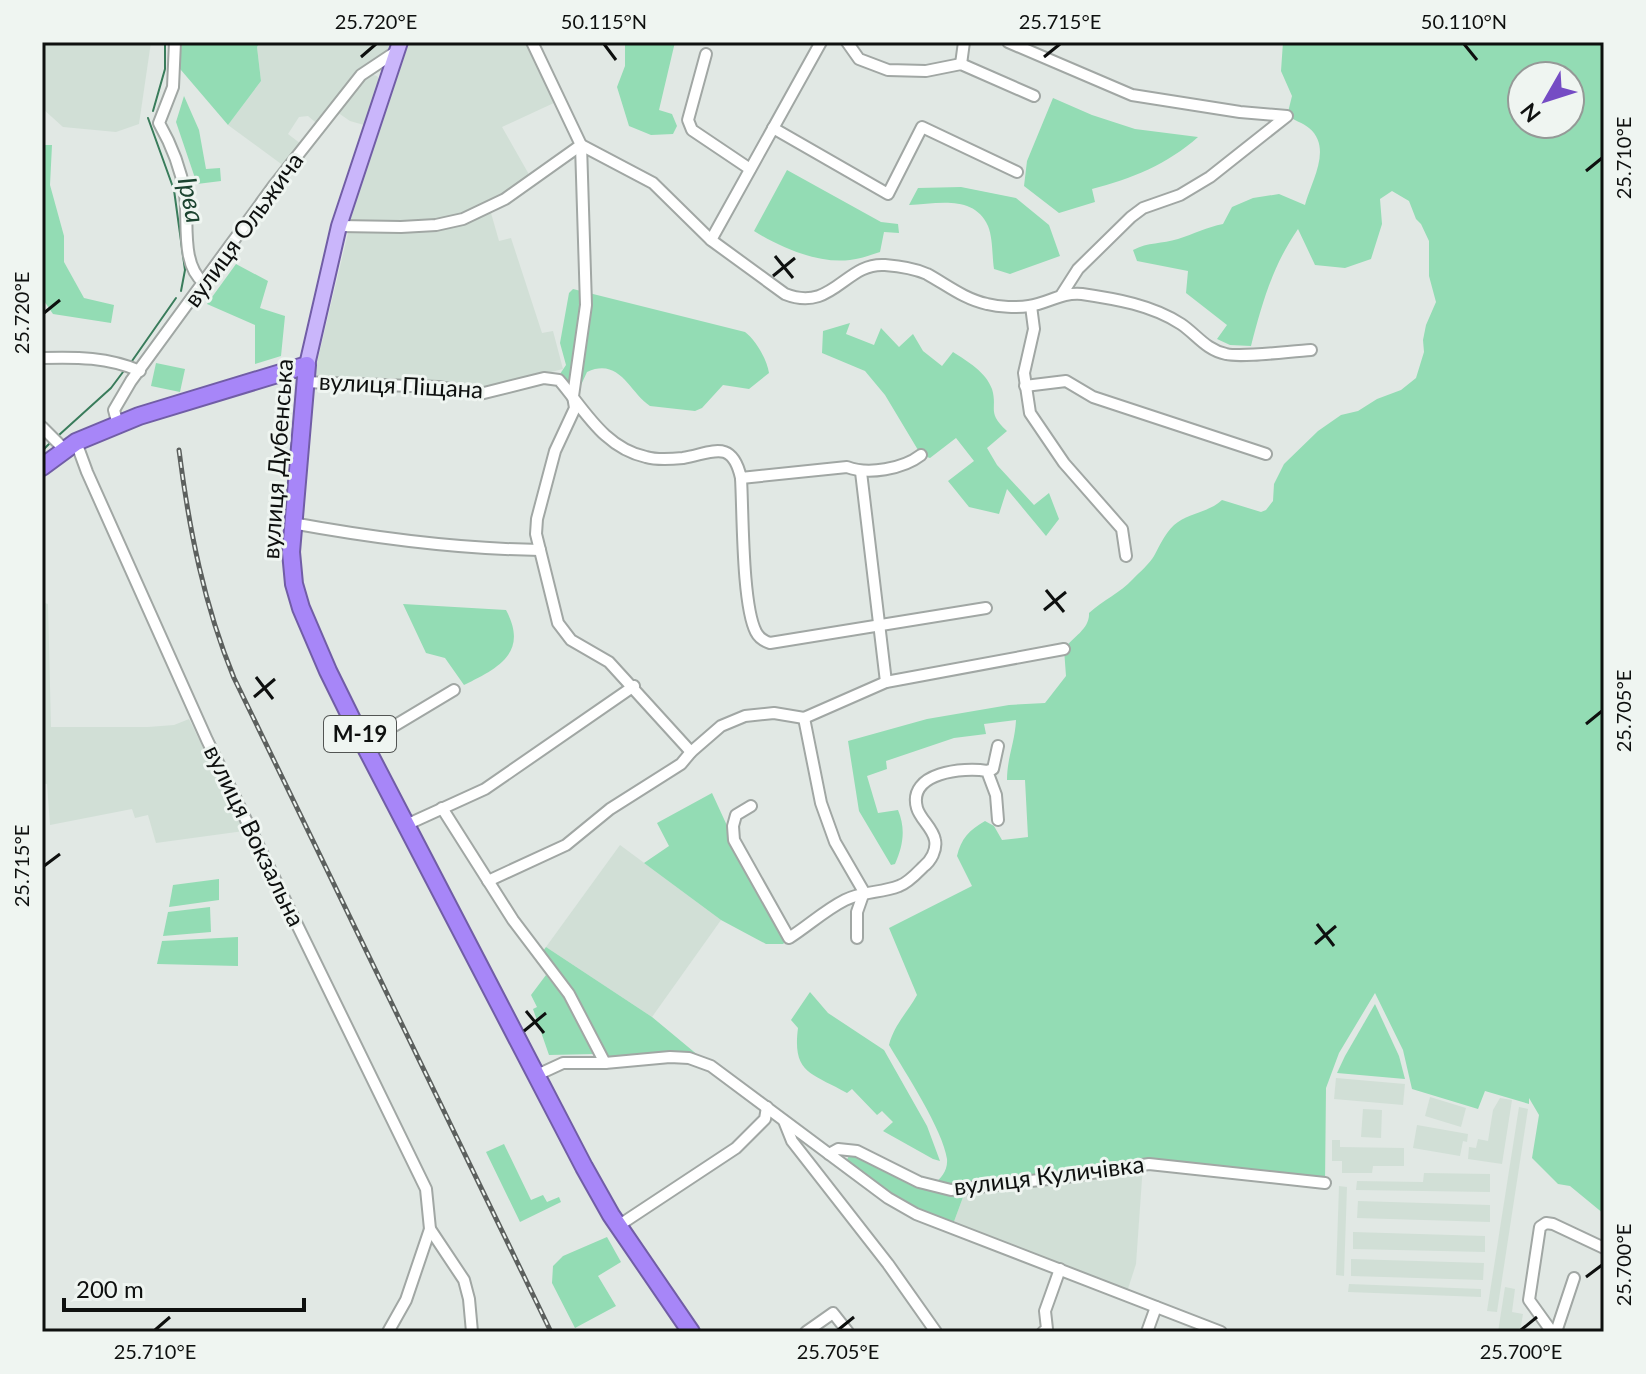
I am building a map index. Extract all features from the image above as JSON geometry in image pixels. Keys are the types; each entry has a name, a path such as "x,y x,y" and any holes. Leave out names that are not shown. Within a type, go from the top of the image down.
{"highway":[{"path":"42,467 71,446 118,425 306,373"},
{"name":"вулиця Дубенська","path":"306,373 292,523 294,584 301,608 364,744 537,1075"},
{"name":"М-19","path":"537,1075 618,1226 686,1325"}],"main road":[{"name":"вулиця Дубенська","path":"306,373 339,226 398,46"}],"street":[{"path":"175,42 173,87 159,123 167,136 182,180 189,255 196,276 204,283"},
{"path":"532,42 581,145 586,305 573,396 575,408 555,451 536,534 558,623 571,640 609,662 634,686 691,752"},
{"path":"711,240 821,42"},
{"path":"847,42 859,59 888,70 926,71 961,64 1034,96"},
{"path":"961,64 964,42"},
{"path":"1008,42 1132,95 1287,116 1210,177 1180,195 1143,208 1131,217 1078,269 1062,294"},
{"name":"вулиця Ольжича","path":"118,425 114,410 275,184 361,75 398,46"},
{"path":"706,54 688,120 692,130 750,169"},
{"path":"361,75 377,76 383,91"},
{"path":"773,128 888,194 922,127 1017,172"},
{"path":"339,226 401,227 436,225 463,219 505,199 581,145"},
{"path":"581,145 653,183 711,240 785,294 797,298 821,296 857,273 882,264 924,272 971,300 991,305 1031,306 1062,294 1080,294 1155,309 1183,325 1207,346 1227,355 1311,350"},
{"path":"1031,306 1034,329 1024,373 1030,413 1064,463 1122,529 1126,556"},
{"path":"42,358 87,357 121,363 140,371"},
{"name":"вулиця Піщана","path":"306,373 480,394 544,378 559,380 592,425 617,444 646,457 683,458 704,451 726,452 734,458 741,478"},
{"path":"1025,386 1066,381 1093,397 1266,454"},
{"path":"42,427 71,446"},
{"name":"вулиця Вокзальна","path":"71,446 87,472 207,740 426,1189 430,1229"},
{"path":"921,455 911,463 861,472 847,467 741,478 751,619 761,640 770,643 986,608"},
{"path":"861,472 886,682"},
{"path":"292,523 394,540 476,549 540,550"},
{"path":"488,881 566,845 610,809 681,764 721,726 745,716 774,713 804,718 886,682 1064,649"},
{"path":"406,825 485,789 634,686"},
{"path":"364,744 454,690"},
{"path":"804,718 821,803 835,842 864,892 857,912 857,938"},
{"path":"751,806 736,815 734,840 789,938 842,901 864,892 901,886 927,864 935,850 935,838 917,809 918,789 930,779 950,772 993,769 998,746"},
{"path":"987,771 996,795 998,820"},
{"path":"442,808 513,920 569,994 605,1063"},
{"path":"537,1075 563,1063 670,1057 689,1058 711,1066 888,1198 916,1214 1221,1332"},
{"path":"618,1226 736,1148 765,1119 767,1107"},
{"path":"784,1120 792,1141 888,1264 936,1332"},
{"name":"вулиця Куличівка","path":"829,1154 838,1149 857,1151 919,1182 951,1190 1149,1164 1325,1183"},
{"path":"1554,1332 1529,1300 1540,1227 1546,1223 1553,1224 1604,1248"},
{"path":"388,1332 406,1300 430,1229"},
{"path":"430,1229 464,1280 472,1332"},
{"path":"1047,1331 1045,1311 1060,1269"},
{"path":"1554,1332 1574,1278"},
{"path":"1147,1332 1156,1307"},
{"path":"806,1332 833,1313 848,1332"}],"shaded area":[{"path":"42,42 151,42 139,124 116,132 63,127 42,108"},
{"path":"260,42 400,42 367,73 377,76 383,85 407,42 528,42 556,102 502,127 531,178 476,209 437,220 346,228 371,127 350,121 334,110 321,127 308,116 299,117 288,134 305,147 288,169 228,125 261,81 257,47"},
{"path":"491,213 499,241 511,238 542,333 553,331 563,369 480,390 438,383 314,375 348,233 422,231 467,223"},
{"path":"42,602 48,604 51,727 148,727 174,725 189,719 244,831 156,843 148,815 135,818 132,809 50,825 47,784 42,783"},
{"path":"620,845 721,920 652,1017 546,947"},
{"path":"1336,1078 1405,1084 1403,1105 1334,1099"},
{"path":"1430,1097 1466,1108 1461,1127 1425,1116"},
{"path":"1500,1098 1512,1100 1502,1164 1468,1159 1469,1147 1476,1148 1478,1139 1488,1141 1493,1110"},
{"path":"1519,1107 1528,1109 1497,1312 1487,1311"},
{"path":"1363,1109 1382,1110 1381,1138 1361,1137"},
{"path":"1417,1125 1468,1134 1460,1156 1413,1148"},
{"path":"1332,1140 1340,1140 1340,1147 1404,1148 1404,1166 1373,1166 1372,1173 1342,1173 1342,1161 1332,1161"},
{"path":"1143,1165 1136,1264 1126,1295 952,1227 966,1189"},
{"path":"1424,1173 1490,1174 1490,1192 1356,1190 1357,1181 1423,1182"},
{"path":"1339,1186 1347,1187 1344,1276 1336,1275"},
{"path":"1358,1201 1490,1205 1490,1222 1357,1218"},
{"path":"1353,1232 1485,1236 1485,1252 1353,1249"},
{"path":"1351,1259 1484,1263 1483,1280 1351,1276"},
{"path":"1349,1284 1481,1289 1481,1297 1348,1292"},
{"path":"1505,1287 1515,1289 1512,1312 1523,1314 1520,1332 1498,1332"}],"green space":[{"path":"175,42 260,42 257,47 261,81 228,125 175,63"},
{"path":"625,42 675,42 659,110 672,114 677,126 673,134 651,135 629,126 617,87 625,66"},
{"path":"1283,42 1604,42 1604,1214 1570,1186 1558,1184 1532,1158 1539,1115 1529,1098 1529,1104 1485,1091 1478,1109 1412,1089 1403,1050 1375,993 1339,1053 1326,1088 1325,1183 1149,1164 966,1189 952,1227 916,1214 844,1165 850,1154 857,1151 933,1185 945,1171 947,1159 938,1133 889,1045 897,1025 917,995 889,928 972,886 957,856 963,840 979,824 985,821 994,826 1002,840 1028,837 1025,780 1007,780 1016,720 984,724 986,734 954,738 886,761 887,769 867,776 878,813 898,810 900,817 902,844 895,864 891,865 859,811 848,741 927,719 1009,705 1045,703 1066,676 1064,649 1084,628 1089,613 1144,568 1174,525 1222,500 1261,512 1266,510 1273,501 1274,484 1284,464 1318,431 1341,415 1358,411 1377,399 1401,390 1416,378 1424,352 1426,325 1436,302 1429,276 1429,241 1409,201 1392,191 1380,199 1382,224 1371,259 1345,268 1315,265 1298,229 1269,285 1251,346 1230,345 1217,339 1227,325 1186,293 1188,271 1137,261 1133,250 1223,224 1232,207 1253,198 1279,194 1305,205 1318,165 1319,145 1309,128 1287,116 1292,96 1281,71"},
{"path":"184,96 199,130 206,169 220,168 221,181 197,184 176,122"},
{"path":"1053,98 1135,129 1198,137 1148,169 1092,189 1095,202 1059,213 1024,186 1027,161"},
{"path":"42,145 52,145 50,185 64,236 64,262 84,298 114,305 111,323 53,314 42,298"},
{"path":"787,170 881,222 898,224 899,233 884,232 880,252 838,261 799,253 764,237 754,231"},
{"path":"961,187 1016,198 1049,225 1060,256 1010,274 994,269 988,226 974,209 953,203 909,205 918,188"},
{"path":"236,264 268,281 260,308 285,316 281,356 255,364 255,325 207,304"},
{"path":"573,289 745,332 760,351 769,373 749,389 723,385 702,408 695,411 650,406 623,378 608,369 587,372 575,398 558,377 566,365 560,343 569,293"},
{"path":"850,323 846,334 874,345 881,328 899,347 913,334 923,351 942,366 953,352 981,372 992,389 997,419 1007,431 987,448 997,465 1034,505 1049,493 1059,519 1046,536 1007,489 999,514 969,507 948,481 974,461 956,438 930,458 921,455 885,395 865,371 822,353 823,331"},
{"path":"156,363 185,369 180,392 151,386"},
{"path":"403,604 506,610 514,637 512,648 498,665 464,685 445,658 426,653"},
{"path":"712,793 741,856 789,938 783,944 766,944 721,920 644,863 669,846 657,823"},
{"path":"219,879 219,900 169,907 173,885"},
{"path":"210,907 211,932 163,936 168,912"},
{"path":"238,937 238,966 157,964 162,941"},
{"path":"546,947 652,1017 711,1066 689,1058 605,1063 540,955"},
{"path":"546,975 564,998 593,1054 549,1055 531,995"},
{"path":"810,992 828,1013 884,1050 927,1126 940,1161 883,1131 893,1122 882,1111 877,1115 852,1089 847,1093 815,1076 802,1064 798,1055 798,1028 791,1020"},
{"path":"1375,1004 1399,1056 1405,1079 1337,1073"},
{"path":"504,1144 531,1200 543,1195 547,1202 559,1197 561,1202 520,1222 486,1152"},
{"path":"607,1237 621,1262 598,1276 616,1306 575,1328 552,1283 553,1266 563,1256"}],"waterway":[{"name":"Ірва","path":"153,111 165,69 165,42"},
{"name":"Ірва","path":"148,118 174,190 185,270 181,291"},
{"name":"Ірва","path":"132,361 176,298"},
{"name":"Ірва","path":"59,435 111,388 123,372"},
{"name":"Ірва","path":"42,451 52,441"}],"railway":[{"path":"179,450 199,566 214,623 234,678 551,1332"}]}
